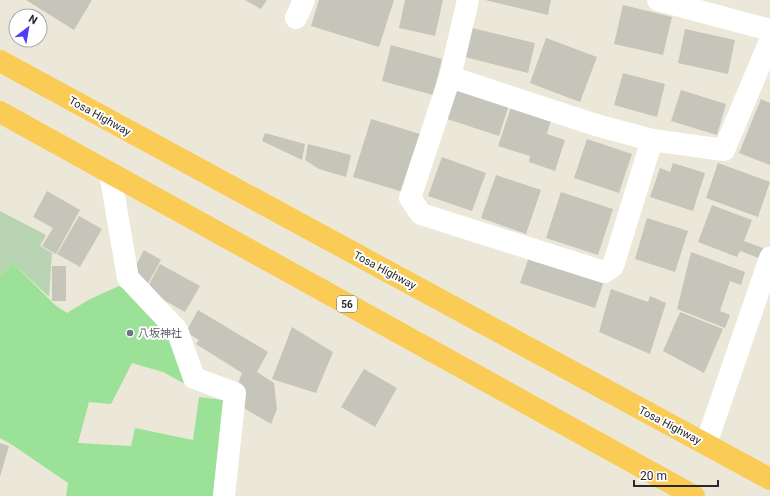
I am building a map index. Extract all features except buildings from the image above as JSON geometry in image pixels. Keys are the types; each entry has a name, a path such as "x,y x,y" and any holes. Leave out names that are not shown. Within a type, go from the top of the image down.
{"highway":[{"name":"Tosa Highway","path":"0,61 770,479"},
{"name":"56","path":"0,112 694,496"}],"street":[{"path":"468,0 450,77 410,198 421,214 604,272 613,266 652,140"},
{"path":"658,0 770,30"},
{"path":"450,77 596,125 652,140 724,150 770,42"},
{"path":"110,173 128,278 177,330 194,378 235,393 224,496"},
{"path":"706,444 770,258"}],"green space":[{"path":"0,211 46,235 40,246 52,253 49,297 13,263 0,276"},
{"path":"13,263 55,305 67,313 90,299 119,286 133,295 171,332 189,386 163,372 132,363 111,404 89,402 78,443 131,446 135,428 193,440 199,397 223,400 213,496 66,496 68,483 0,438 0,276"}],"place":[{"name":"八坂神社","path":"130,333"}]}
